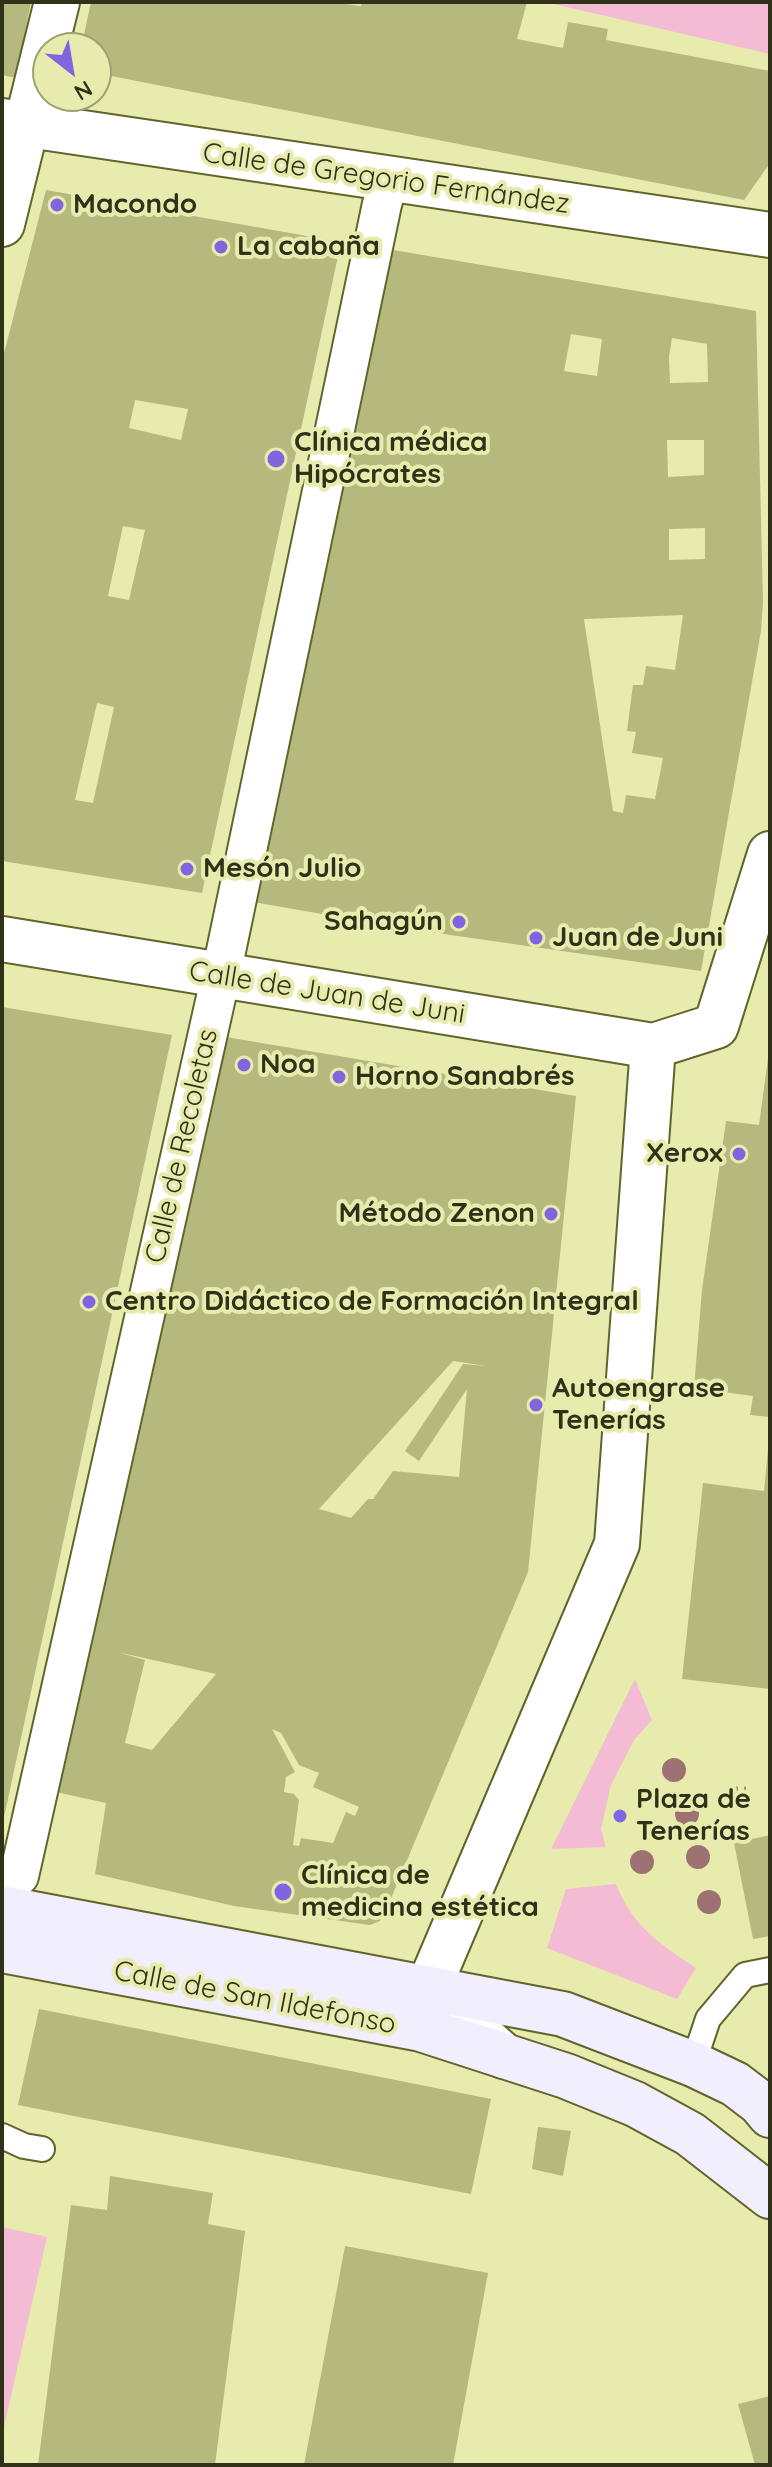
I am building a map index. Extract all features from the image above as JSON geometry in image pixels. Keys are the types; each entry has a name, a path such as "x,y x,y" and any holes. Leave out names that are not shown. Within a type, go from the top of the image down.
{"main road":[{"name":"Calle de San Ildefonso","path":"7,1924 428,1989 563,2014 693,2064 735,2084 770,2115"},
{"name":"Calle de San Ildefonso","path":"7,1924 421,2029 588,2084 666,2120 718,2154 770,2196"}],"street":[{"path":"2,224 14,123 57,2"},
{"name":"Calle de Gregorio Fernández","path":"14,123 770,235"},
{"name":"Calle de Recoletas","path":"7,1924 221,975 389,180"},
{"path":"428,1989 617,1544 653,1046 716,1026 770,854"},
{"name":"Calle de Juan de Juni","path":"2,939 653,1046"},
{"name":"Calle de San Ildefonso","path":"428,1989 504,2056"}],"lane":[{"path":"693,2064 708,2019 745,1975 770,1970"},
{"path":"2,2136 24,2146 42,2149"}],"path":[{"path":"728,1789 751,1789"}],"shaded area":[{"path":"545,2 770,2 770,54"},
{"path":"635,1679 652,1720 634,1740 611,1785 601,1829 606,1847 551,1849"},
{"path":"616,1884 630,1911 648,1933 696,1968 677,1999 547,1948 566,1889"},
{"path":"2,2227 47,2237 2,2436"}],"building":[{"path":"2,2 31,2 16,78 2,75"},
{"path":"91,2 331,2 361,6 362,2 527,2 517,39 563,48 568,22 608,29 606,40 770,71 770,163 744,200 112,76 112,32 84,32"},
{"path":"46,190 341,242 202,893 2,861 2,361","holes":["135,400 188,409 181,440 129,428","123,526 145,530 129,600 108,596","97,703 114,707 93,803 75,800"]},
{"path":"393,250 756,311 763,602 761,631 701,971 402,928 253,902","holes":["571,334 602,339 597,376 564,371","672,338 707,344 708,382 670,383","667,440 704,440 704,475 668,477","705,528 705,559 669,560 669,529","683,615 675,670 646,666 643,685 633,685 627,731 636,732 632,753 663,758 655,799 626,795 623,813 613,811 584,619"]},
{"path":"2,1007 172,1035 3,1822 2,1821"},
{"path":"220,1036 576,1096 528,1572 380,1921 370,1925 234,1906 95,1874 106,1803 56,1792","holes":["453,1361 487,1366 463,1364 405,1451 419,1461 467,1389 459,1477 393,1471 373,1499 368,1499 351,1518 319,1509","117,1652 216,1674 152,1750 125,1743 145,1660","272,1729 281,1733 299,1765 319,1773 313,1787 359,1807 355,1816 346,1812 333,1843 301,1838 299,1846 293,1845 299,1800 294,1794 284,1792 286,1777 295,1772"]},
{"path":"768,1058 770,1417 750,1415 753,1396 694,1388 702,1290 726,1121 759,1125"},
{"path":"768,1449 770,1689 682,1679 703,1483 764,1491"},
{"path":"770,1835 770,1936 753,1939 734,1843"},
{"path":"39,2009 491,2099 471,2194 18,2105"},
{"path":"538,2127 571,2131 563,2176 532,2169"},
{"path":"110,2176 213,2193 208,2224 245,2231 215,2465 38,2465 71,2205 107,2210"},
{"path":"345,2246 488,2273 453,2465 304,2465"},
{"path":"770,2396 770,2465 755,2465 738,2404"}],"place":[{"name":"Macondo","path":"57,205"},
{"name":"La cabaña","path":"221,247"},
{"name":"Clínica médica Hipócrates","path":"276,459"},
{"name":"Mesón Julio","path":"187,869"},
{"name":"Sahagún","path":"459,922"},
{"name":"Juan de Juni","path":"536,938"},
{"name":"Noa","path":"244,1065"},
{"name":"Horno Sanabrés","path":"339,1077"},
{"name":"Xerox","path":"739,1154"},
{"name":"Método Zenon","path":"551,1214"},
{"name":"Centro Didáctico de Formación Integral","path":"89,1302"},
{"name":"Autoengrase Tenerías","path":"536,1405"},
{"name":"Plaza de Tenerías","path":"620,1816"},
{"name":"Clínica de medicina estética","path":"283,1892"}]}
